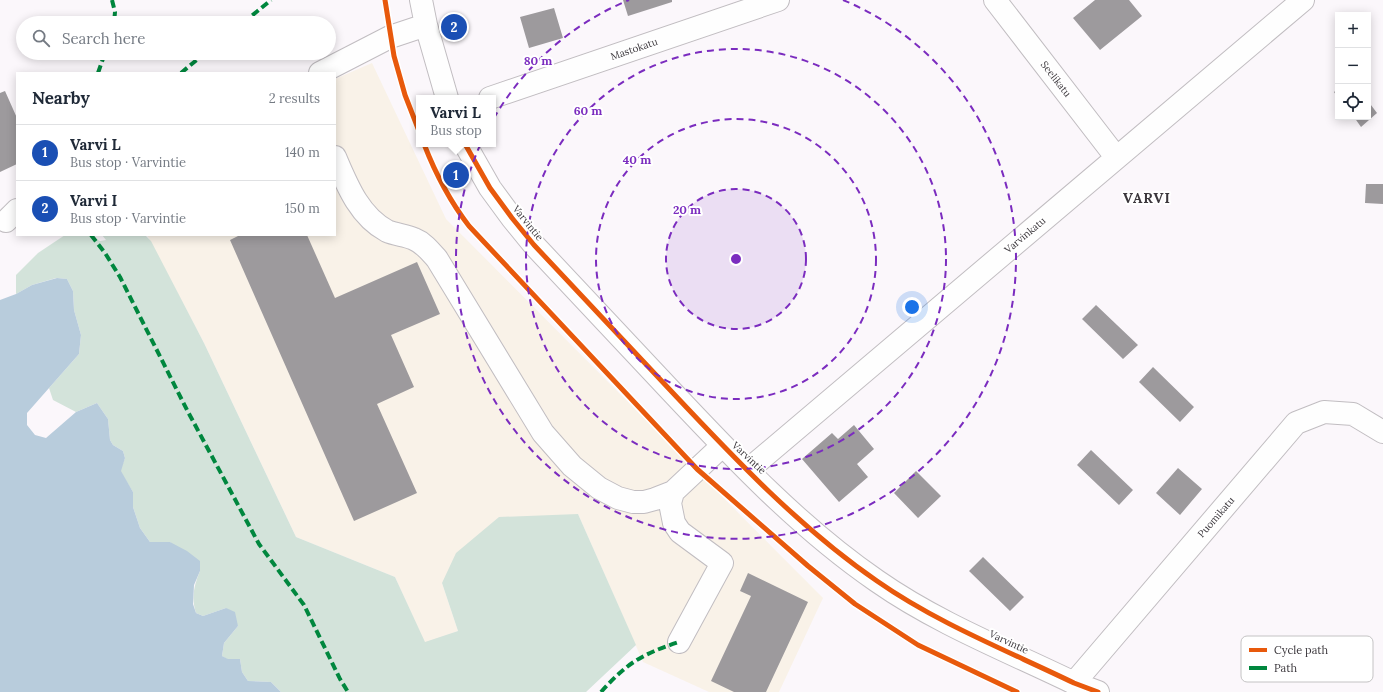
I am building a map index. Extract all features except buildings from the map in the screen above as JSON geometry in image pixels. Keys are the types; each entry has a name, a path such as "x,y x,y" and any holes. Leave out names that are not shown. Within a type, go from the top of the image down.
{"street":[{"path":"421,0 426,25 446,95"},
{"name":"Mastokatu","path":"496,96 778,0"},
{"name":"Seelikatu","path":"995,0 1116,157"},
{"name":"Varvinkatu","path":"748,470 1303,0"},
{"path":"322,72 390,37 426,25"},
{"name":"Varvintie","path":"467,147 490,188 534,245 722,446 832,548 877,581 916,606 1074,683 1098,692"},
{"path":"336,159 349,189 364,212 377,225 389,232 414,239 426,247 437,259 543,433 572,466 599,488 618,498 633,502 644,502 655,499 672,492 722,446"},
{"name":"Puomikatu","path":"1074,683 1296,424 1324,412 1353,414 1383,432"},
{"path":"672,492 670,503 674,523 680,532 722,563 679,642"}],"shaded area":[{"path":"372,63 446,219 823,598 779,692 709,692 643,662 578,514 442,583 458,631 425,643 395,577 296,537 204,343 148,236 336,236 336,79"},
{"path":"64,236 90,236 100,241 106,240 103,236 146,236 151,241 204,343 296,537 395,577 425,642 458,631 442,583 456,553 499,517 578,514 636,645 586,692 281,692 271,682 248,681 242,672 240,659 227,659 222,656 224,643 238,626 226,608 203,616 196,613 194,607 194,592 200,571 170,542 150,542 140,528 133,507 133,492 120,471 125,458 123,451 113,445 110,440 108,419 97,403 76,412 53,400 49,388 79,354 81,335 74,310 73,291 67,279 56,278 32,285 16,294 16,275 38,253"}],"water":[{"path":"57,278 67,279 73,291 74,310 81,335 79,354 27,413 27,425 35,435 46,438 76,412 97,403 108,419 110,440 113,445 123,451 125,458 121,471 133,492 133,507 140,528 150,542 170,542 187,551 200,561 200,571 194,585 193,604 196,613 203,616 226,608 235,612 238,626 224,643 222,656 228,659 240,659 242,672 248,681 271,682 281,692 0,692 0,300 16,294 32,285"}],"marked path":[{"path":"112,0 115,16"},
{"path":"252,16 271,0"},
{"path":"98,72 103,60"},
{"path":"182,72 197,60"},
{"path":"92,236 105,253 120,277 187,410 259,544 304,605 340,679 348,692"},
{"path":"601,692 627,667 645,655 679,642"}],"cycle path":[{"path":"385,0 394,56 405,95 416,123"},
{"path":"425,147 433,166 455,207 469,226 697,469 808,566 855,604 918,645 1017,692"},
{"path":"467,147 490,188 534,245 744,467 821,539 877,581 924,610 998,648 1074,683 1098,692"}],"place":[{"name":"Varvi I","path":"454,27"},
{"name":"Varvi L","path":"456,175"}],"district":[{"name":"VARVI","path":"1147,198"}]}
